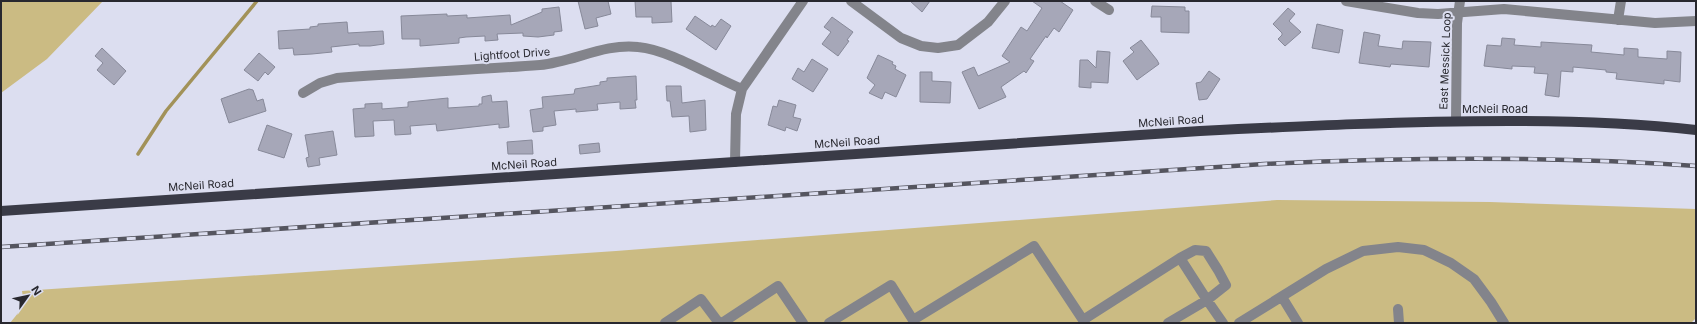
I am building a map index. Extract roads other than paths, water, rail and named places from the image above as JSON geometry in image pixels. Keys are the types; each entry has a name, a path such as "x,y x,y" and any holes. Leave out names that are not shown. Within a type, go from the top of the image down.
{"main road":[{"name":"McNeil Road","path":"1,211 1200,131 1456,121 1562,121 1670,127 1696,130"}],"street":[{"path":"735,162 736,114 742,89 803,1"},
{"path":"851,1 901,38 921,46 938,48 958,45 983,27 1005,1"},
{"path":"1095,1 1109,10"},
{"path":"1346,1 1418,13 1438,14 1504,9 1655,23 1696,21"},
{"name":"East Messick Loop","path":"1456,121 1458,13 1460,1"},
{"path":"1618,20 1620,1"},
{"name":"Lightfoot Drive","path":"302,93 320,83 337,78 541,65 613,48 628,46 656,51 742,89"},
{"path":"830,323 891,285 913,320 1034,246 1084,321 1180,258 1195,250 1206,251 1226,285 1207,300 1168,323"},
{"path":"1239,323 1326,269 1363,251 1398,247 1424,250 1451,263 1474,279 1504,323"},
{"path":"1180,258 1223,323"},
{"path":"722,323 778,286 803,323"},
{"path":"1282,297 1298,323"},
{"path":"665,323 701,299 719,323"},
{"path":"1398,309 1399,323"}],"waterway":[{"path":"138,154 166,111 257,1"}],"railway":[{"path":"1,247 1264,164 1372,160 1534,159 1588,160 1696,166"}]}
